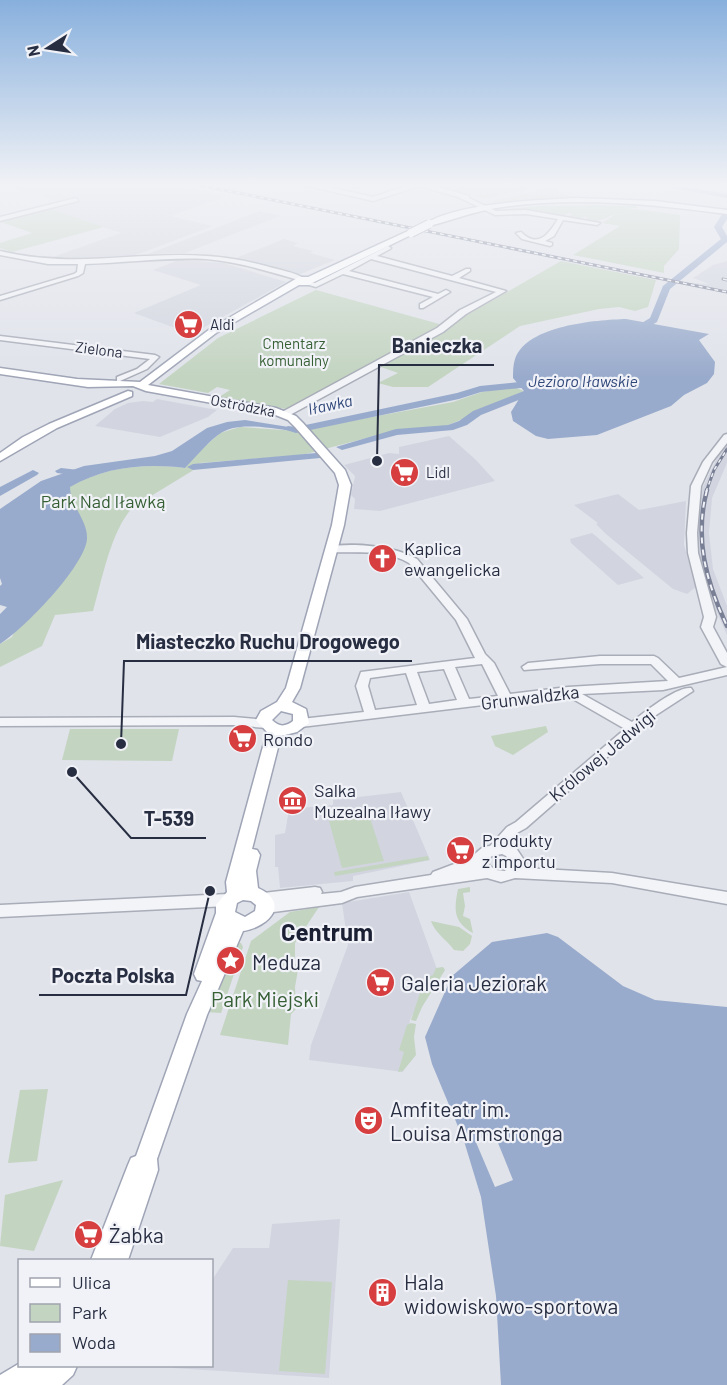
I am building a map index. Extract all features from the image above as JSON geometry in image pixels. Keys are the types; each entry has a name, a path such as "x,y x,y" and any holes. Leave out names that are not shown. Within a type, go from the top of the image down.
{"main road":[{"path":"0,458 27,439 86,413 165,366 213,331 246,311 378,248"},
{"name":"Ostródzka","path":"0,371 194,396 285,414 301,428 345,478 331,549"},
{"path":"116,1259 147,1170 146,1159 197,1014 195,1000 244,905 247,871 284,719 331,549"},
{"path":"103,1259 137,1167 146,1159"},
{"path":"8,1385 34,1367"},
{"path":"43,1385 62,1367"}],"street":[{"path":"0,253 32,261 82,263 201,257 238,262 305,282 341,271 388,248"},
{"path":"285,414 440,330 463,312 502,291 371,256"},
{"path":"0,298 76,275 80,273 82,263"},
{"path":"454,278 468,270"},
{"path":"341,271 438,296"},
{"path":"477,284 485,280"},
{"path":"423,306 446,292"},
{"name":"Zielona","path":"0,338 155,357 129,387"},
{"path":"727,437 708,462 696,486 692,533 693,553 710,617 707,627 727,664"},
{"path":"331,549 395,553 409,557 461,619 506,699"},
{"path":"371,716 362,686 362,678 368,674 484,660"},
{"path":"528,667 600,660 654,660 683,687"},
{"path":"448,664 465,704"},
{"path":"410,669 425,710"},
{"name":"Grunwaldzka","path":"0,722 332,720 568,691 683,687 727,671"},
{"name":"Królowej Jadwigi","path":"433,879 475,862 489,852 512,830 521,825 683,687"},
{"path":"568,691 633,728"},
{"name":"Królowej Jadwigi","path":"0,911 244,905 342,897 355,892 488,872 501,877 515,863 521,825"},
{"path":"488,872 483,867 489,852 546,875 552,873 612,878 727,898"}],"shaded area":[{"path":"79,248 155,248 133,256 88,260 47,259"},
{"path":"165,248 199,248 185,253 148,254"},
{"path":"262,248 300,248 335,260 298,275 236,258"},
{"path":"502,248 516,248 660,277 656,279"},
{"path":"179,260 224,263 286,282 192,334 134,313 201,285 153,270"},
{"path":"727,261 727,293 686,285 690,283 709,284 693,278 713,265"},
{"path":"157,399 217,410 208,417 160,437 95,426 115,409 128,403 153,402"},
{"path":"449,436 495,481 380,511 354,509 355,499 351,495 355,476 344,465 389,453 399,454 399,447"},
{"path":"727,444 727,463 712,498 709,533 713,569 727,606 727,635 707,590 696,541 703,487 717,458"},
{"path":"618,494 639,510 686,501 684,545 696,587 687,594 673,589 606,534 596,524 598,523 574,505"},
{"path":"592,533 644,578 618,585 571,543 570,539"},
{"path":"401,792 430,860 353,876 353,881 280,888 278,867 275,867 275,835 285,833 289,809 333,805 333,800"},
{"name":"Galeria Jeziorak","path":"409,892 438,972 420,999 410,1020 403,1072 309,1060 311,1045 348,945 342,903"},
{"path":"340,1219 329,1378 173,1368 213,1367 213,1278 233,1248 269,1248 272,1224"}],"green space":[{"path":"0,248 28,248 12,252"},
{"path":"585,248 679,248 664,266 664,273 573,255"},
{"path":"561,261 656,280 648,307 635,311 619,307 599,309 520,326 428,387 393,387 378,383 398,373 378,366"},
{"name":"Cmentarz komunalny","path":"316,290 443,325 286,409 219,397 230,390 217,387 208,393 159,384 218,338"},
{"name":"Park Nad Iławką","path":"514,387 524,391 521,395 441,428 393,431 302,455 200,463 192,471 133,507 125,517 108,556 93,611 55,615 42,646 0,667 0,644 12,637 70,498 69,487 97,475 125,468 155,466 185,468 194,456 220,433 240,427 297,431 453,402 482,392"},
{"path":"546,726 548,732 513,755 495,746 491,736"},
{"path":"70,729 179,729 172,761 62,760"},
{"path":"369,815 384,861 342,868 329,821"},
{"path":"428,856 429,860 335,876 334,872"},
{"path":"470,887 470,892 463,893 465,906 463,916 470,919 473,933 466,929 456,914 458,889"},
{"name":"Park Miejski","path":"319,907 295,943 295,964 299,964 295,987 296,1009 291,1014 288,1045 220,1035 251,941 290,912"},
{"path":"431,921 459,927 472,936 470,944 463,951 454,950 438,933"},
{"path":"231,942 241,943 243,947 221,1013 206,1012"},
{"path":"443,967 445,970 416,1021 411,1020 425,978 433,975 436,968"},
{"path":"416,1024 414,1037 416,1055 403,1071 398,1072 404,1052 399,1050 407,1025"},
{"path":"48,1089 37,1161 8,1163 20,1090"},
{"path":"63,1180 34,1251 0,1246 5,1195"},
{"path":"288,1280 332,1282 325,1374 279,1371"}],"water":[{"name":"Jezioro Iławskie","path":"626,319 709,334 699,340 715,362 714,374 707,383 684,395 671,406 597,435 548,439 536,436 513,421 511,412 524,391 513,378 515,359 522,348 547,332 564,327"},
{"path":"245,420 295,428 297,431 236,427 218,435 185,468 155,466 125,468 97,475 70,487 87,532 84,551 65,580 37,612 0,644 0,614 7,607 0,605 0,586 2,584 0,578 0,509 41,481 84,466 155,456 172,451 207,428"},
{"path":"547,933 558,937 623,986 655,1000 727,1007 727,1385 501,1385 496,1296 481,1197 464,1141 432,1064 425,1037 452,976 492,942"}],"pier":[{"path":"494,1133 513,1180 495,1187 475,1140"}],"waterway":[{"name":"Iławka","path":"635,331 654,320 666,288 716,248"},
{"name":"Iławka","path":"288,429 296,430 459,396 480,389 521,385 540,378"},
{"name":"Iławka","path":"342,447 396,432 449,428 463,423 477,413 537,389"},
{"name":"Iławka","path":"193,467 316,456"},
{"path":"61,471 79,473"},
{"path":"0,492 33,473"}],"railway":[{"path":"508,248 727,292"},
{"path":"723,279 727,280"},
{"path":"706,492 714,470 727,449"},
{"path":"707,490 702,525 704,560 713,593 727,626"}],"place":[{"name":"Aldi","path":"189,324"},
{"name":"Banieczka","path":"377,461"},
{"name":"Lidl","path":"405,472"},
{"name":"Kaplica ewangelicka","path":"383,558"},
{"name":"Rondo","path":"242,739"},
{"name":"Miasteczko Ruchu Drogowego","path":"121,744"},
{"name":"T-539","path":"72,772"},
{"name":"Salka Muzealna Iławy","path":"293,800"},
{"name":"Produkty z importu","path":"461,850"},
{"name":"Poczta Polska","path":"210,891"},
{"name":"Meduza","path":"231,961"},
{"name":"Galeria Jeziorak","path":"380,982"},
{"name":"Amfiteatr im. Louisa Armstronga","path":"369,1120"},
{"name":"Żabka","path":"88,1234"},
{"name":"Hala widowiskowo-sportowa","path":"383,1293"}],"district":[{"name":"Centrum","path":"327,931"}]}
